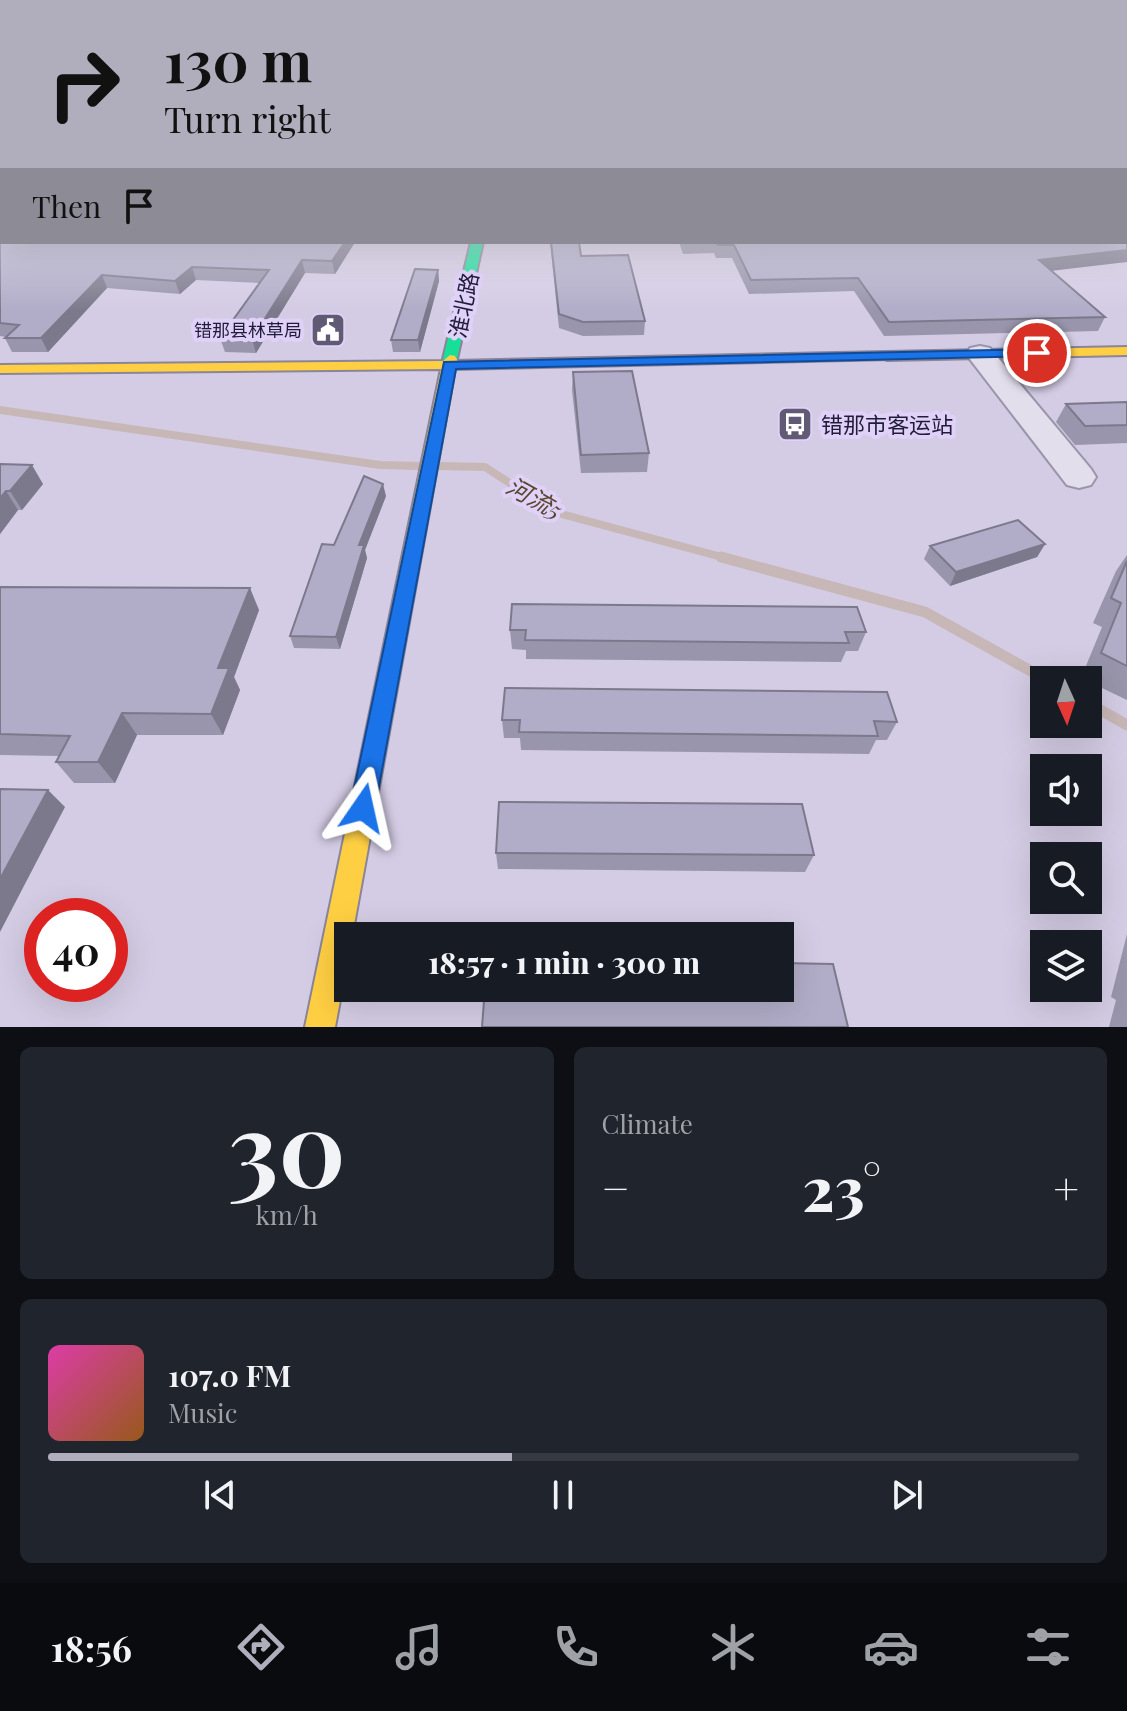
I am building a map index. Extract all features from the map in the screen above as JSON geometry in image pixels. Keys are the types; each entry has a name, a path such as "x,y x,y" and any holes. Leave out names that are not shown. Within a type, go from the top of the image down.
{"street":[{"name":"淮北路","path":"320,1027 449,365 477,244"},
{"path":"0,369 449,365 1127,351"},
{"path":"980,354 1079,477"}],"building":[{"path":"0,244 344,244 332,261 302,260 252,339 220,338 269,270 192,267 175,281 102,275 41,338 5,338 19,325 0,323"},
{"path":"551,244 579,244 581,256 628,255 645,321 583,322 559,314"},
{"path":"1127,244 1127,250 1039,260 1105,317 889,322 858,278 751,280 734,245 718,245"},
{"path":"415,269 438,270 418,340 391,340"},
{"path":"632,371 649,453 581,455 573,372"},
{"path":"1127,402 1127,425 1085,426 1066,404"},
{"path":"0,464 32,465 0,498"},
{"path":"364,476 383,484 359,545 364,545 336,637 290,636 322,544 334,545"},
{"path":"1018,520 1045,544 956,572 930,546"},
{"path":"1127,561 1127,666 1101,653 1121,603 1111,598"},
{"path":"0,587 250,588 218,668 229,668 211,714 122,713 98,762 56,762 70,736 0,734"},
{"path":"512,604 857,607 866,632 845,632 849,643 525,640 526,630 510,630"},
{"path":"505,688 887,692 897,722 874,721 878,736 519,732 520,720 502,720"},
{"path":"0,789 48,790 0,879"},
{"path":"499,802 802,804 814,855 496,853"},
{"path":"794,963 833,964 848,1027 482,1027 484,1002 794,1002"}],"waterway":[{"name":"河流5","path":"0,410 380,465 420,466"},
{"name":"河流5","path":"439,466 485,467 554,512 729,559"},
{"name":"河流5","path":"721,557 925,612 1030,671"},
{"name":"河流5","path":"1102,711 1127,725"}],"traffic: fast":[{"path":"450,359 477,244"}],"traffic: slow":[{"path":"887,356 1127,351"},
{"path":"320,1027 450,359"},
{"path":"0,369 453,365"}],"traffic: jam":[{"path":"453,365 887,356"}],"place":[{"name":"错那县林草局","path":"328,330"},
{"name":"错那市客运站","path":"795,424"}],"route":[{"path":"363,808 449,365 1037,353"}]}
